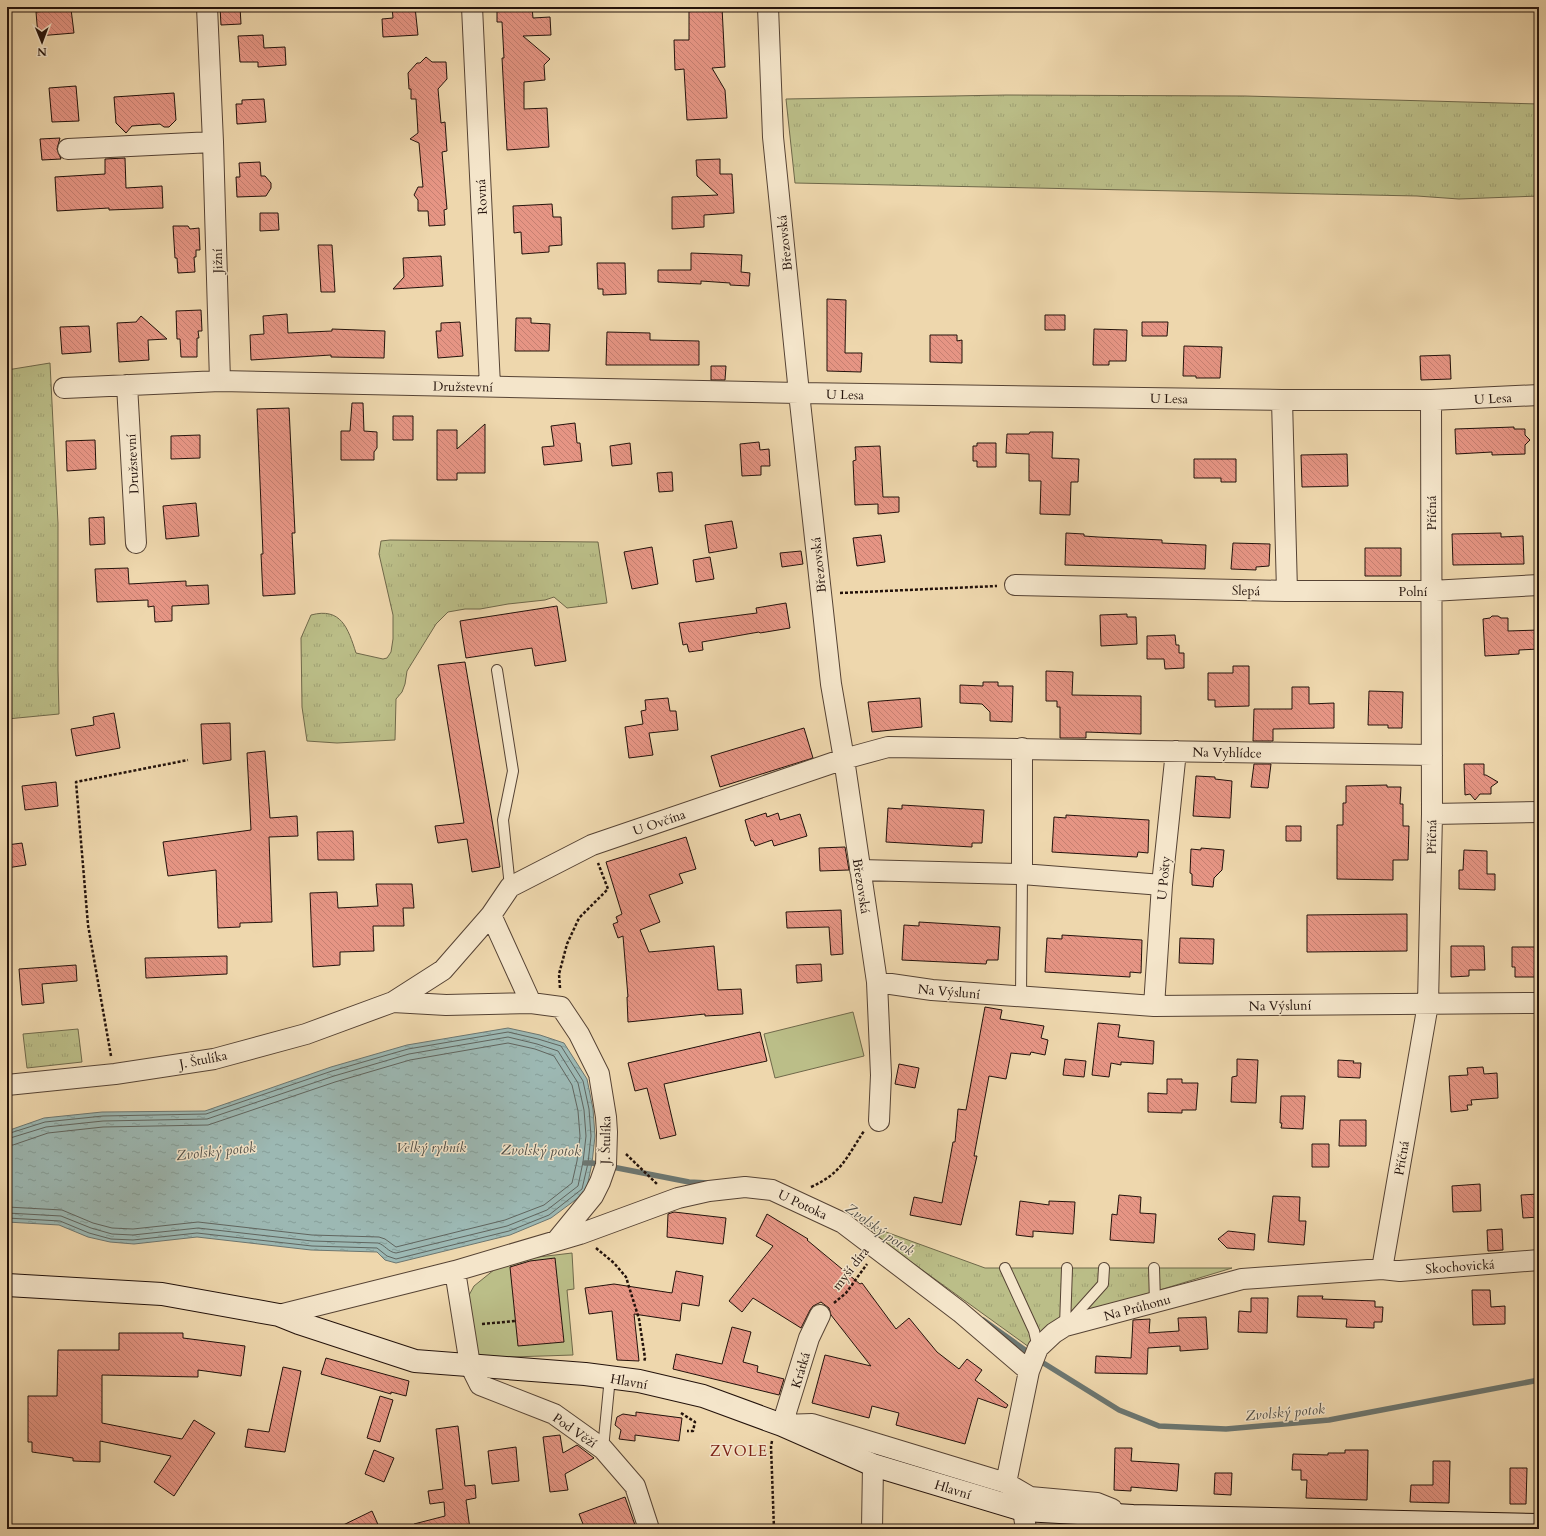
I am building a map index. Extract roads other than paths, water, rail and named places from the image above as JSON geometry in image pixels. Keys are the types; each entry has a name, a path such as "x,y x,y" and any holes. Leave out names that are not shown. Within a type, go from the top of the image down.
{"street":[{"name":"Jižní","path":"207,7 214,142 220,381"},
{"name":"Rovná","path":"472,7 490,386"},
{"name":"Březovská","path":"768,7 773,137 831,684 844,759 877,982 881,1075 879,1121"},
{"path":"68,149 214,142"},
{"name":"Družstevní","path":"64,388 220,381 799,393"},
{"name":"Družstevní","path":"127,385 136,543"},
{"name":"U Lesa","path":"799,393 1282,400 1431,400 1539,395"},
{"path":"1282,400 1287,590"},
{"name":"Příčná","path":"1382,1269 1428,1004 1432,814 1431,400"},
{"name":"Slepá","path":"1015,585 1287,590"},
{"name":"Polní","path":"1287,590 1431,591 1539,585"},
{"name":"Na Vyhlídce","path":"844,759 888,747 1432,755"},
{"path":"1022,748 1022,874"},
{"name":"U Pošty","path":"1154,1006 1162,885 1176,751"},
{"name":"U Ovčína","path":"510,886 592,845 844,759"},
{"path":"1432,814 1539,812"},
{"path":"860,870 1022,874 1162,885"},
{"path":"510,886 491,915 531,1003"},
{"name":"J. Štulíka","path":"7,1085 115,1074 214,1059 306,1034 393,1002 443,970 491,915"},
{"name":"Na Výsluní","path":"877,982 932,990 1154,1006 1539,1002"},
{"name":"J. Štulíka","path":"393,1002 446,1005 531,1003 561,1007 579,1034 599,1074 607,1132 606,1165 600,1182 593,1196 557,1240"},
{"name":"U Potoka","path":"557,1240 580,1234 678,1198 709,1191 745,1187 772,1190 843,1223 878,1248 960,1312 1029,1371"},
{"path":"279,1315 456,1271 557,1240"},
{"name":"Skochovická","path":"1382,1269 1400,1271 1539,1260"},
{"name":"Na Průhonu","path":"1006,1483 1029,1371 1038,1348 1054,1333 1065,1326 1242,1279 1382,1269"},
{"path":"7,1285 162,1294 279,1315 299,1323 416,1361 470,1365 456,1271"},
{"name":"Krátká","path":"779,1424 809,1338 820,1315"},
{"name":"Hlavní","path":"470,1365 610,1377 704,1396 779,1424 873,1464 1024,1520 1133,1516 1539,1525"},
{"name":"Pod Věží","path":"470,1365 480,1385 554,1414 603,1449 636,1486 649,1529"},
{"name":"Hlavní","path":"779,1424 812,1424 1006,1483 1030,1497 1097,1503 1133,1516"},
{"path":"872,1529 873,1464"}],"lane":[{"path":"497,670 513,771 504,820 510,886"},
{"path":"1021,997 1022,874"},
{"path":"1005,1268 1034,1331 1038,1348"},
{"path":"1065,1326 1067,1268"},
{"path":"1065,1326 1103,1284 1104,1268"},
{"path":"1154,1268 1155,1302"},
{"path":"603,1449 610,1377"}],"water":[{"name":"Velký rybník","path":"508,1028 540,1035 564,1043 587,1079 593,1109 595,1136 592,1163 586,1192 551,1218 510,1235 396,1263 385,1260 377,1252 311,1250 197,1237 134,1244 110,1242 88,1237 59,1225 7,1222 7,1131 44,1118 102,1112 205,1111 331,1067 407,1045"}],"waterway":[{"name":"Zvolský potok","path":"585,1163 592,1163 689,1182 709,1183"},
{"name":"Zvolský potok","path":"983,1320 1025,1350"},
{"name":"Zvolský potok","path":"1045,1364 1119,1410 1159,1426 1226,1429 1329,1420 1539,1380"}],"district":[{"name":"ZVOLE","path":"739,1451"}]}
